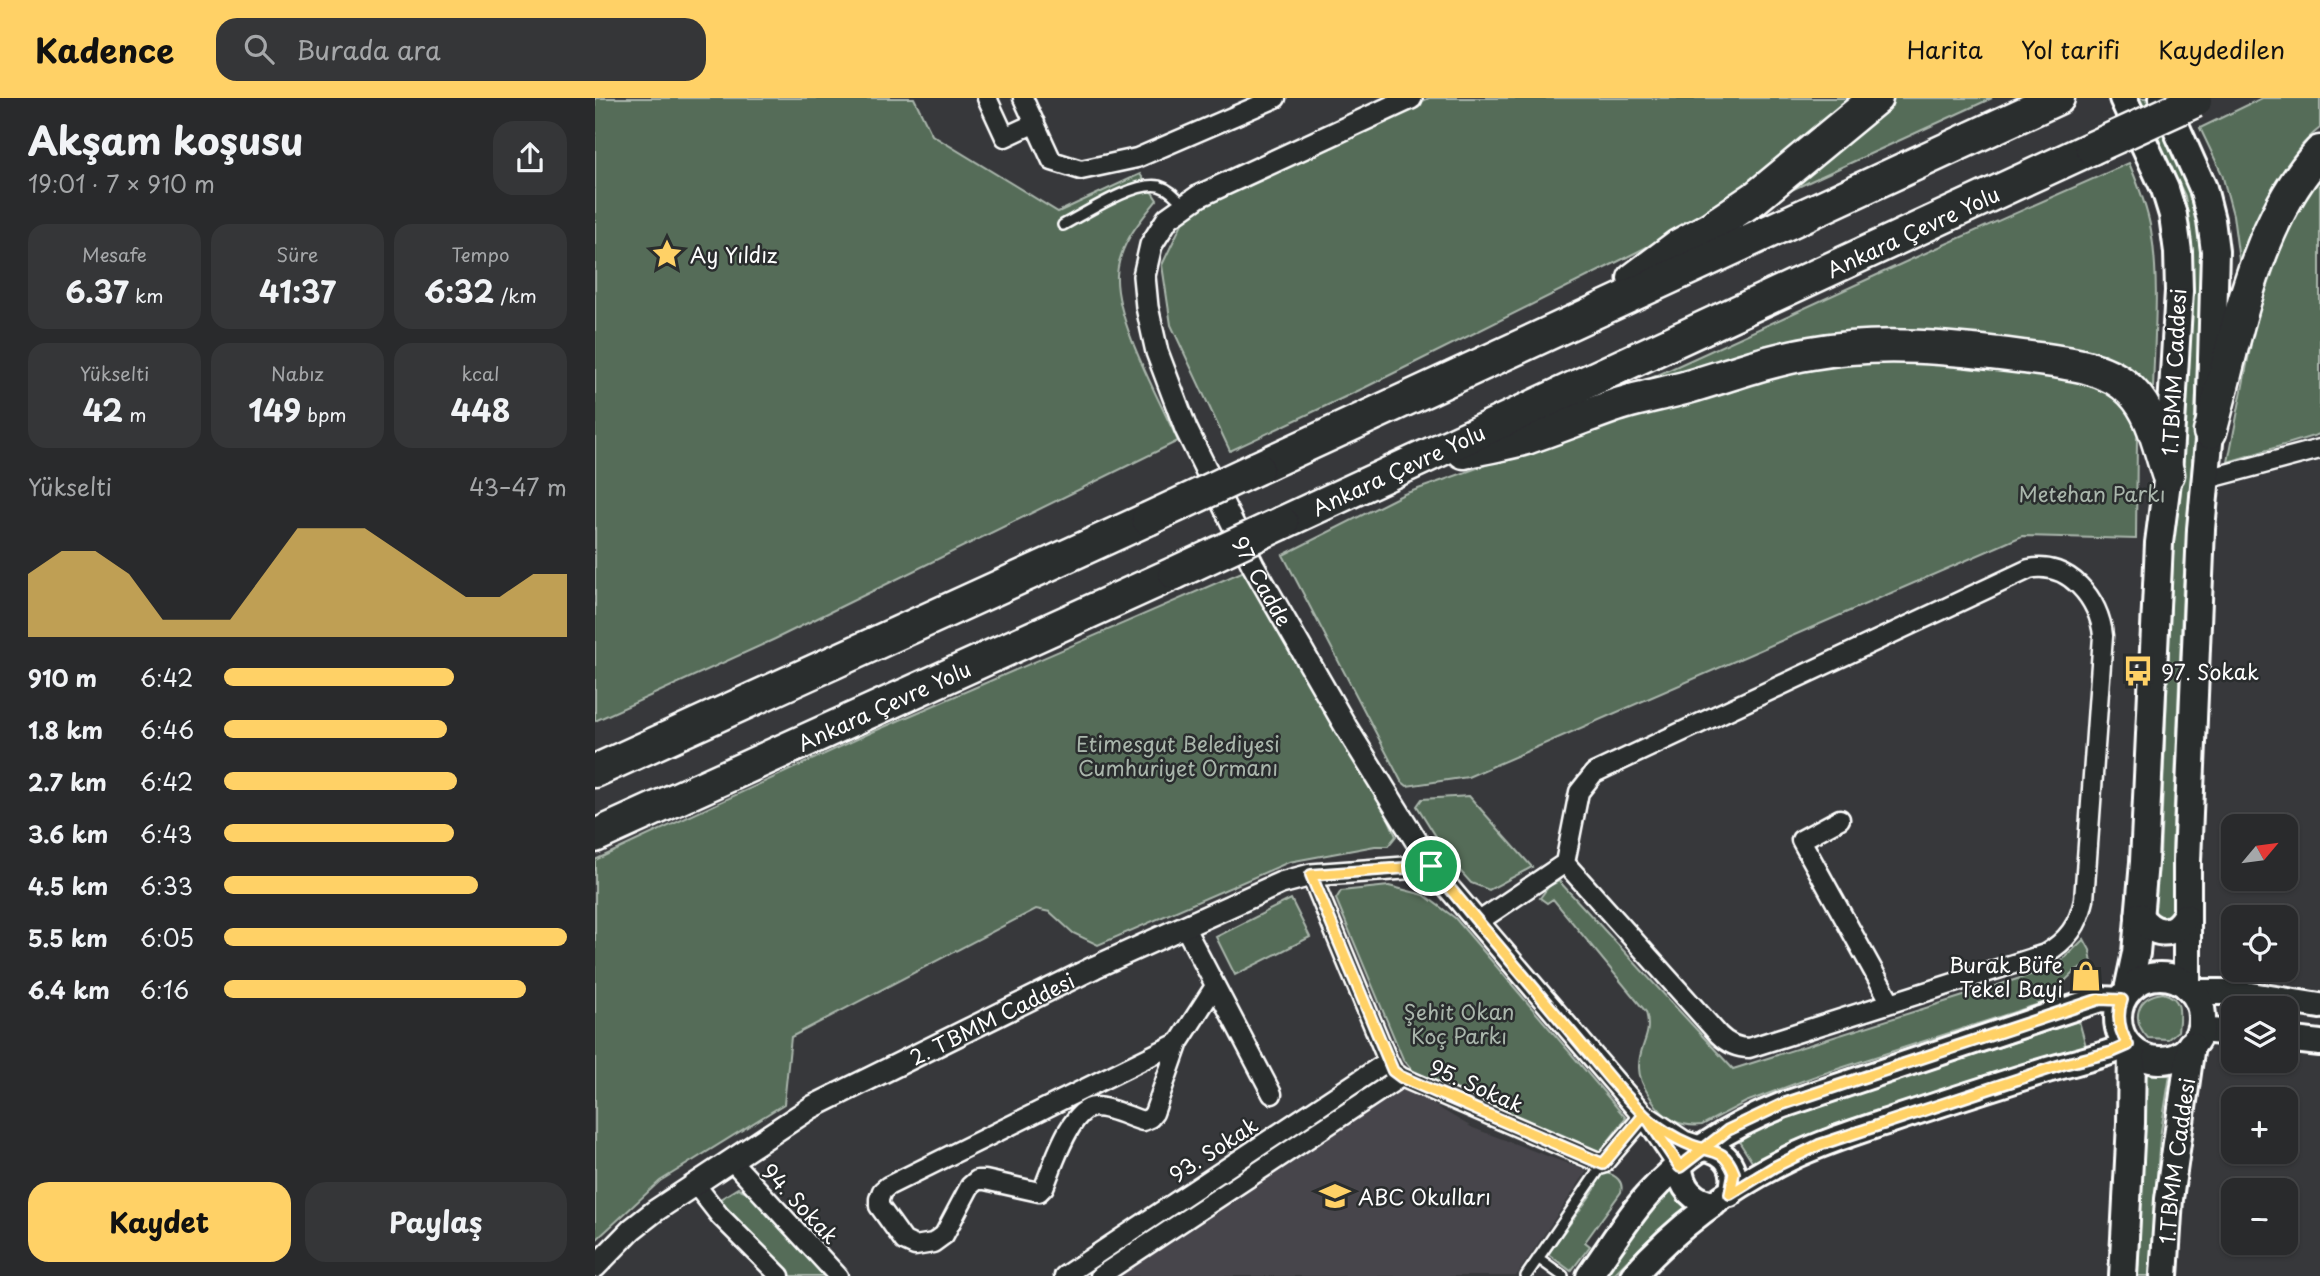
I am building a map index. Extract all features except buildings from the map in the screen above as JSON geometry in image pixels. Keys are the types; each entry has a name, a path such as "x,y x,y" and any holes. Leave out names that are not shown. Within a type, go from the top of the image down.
{"highway":[{"path":"1587,315 1678,246 1755,198 1876,98"},
{"path":"595,771 1148,519 2058,98"},
{"name":"Ankara Çevre Yolu","path":"595,836 1175,573 1404,464 2198,99"},
{"path":"2210,432 2242,313 2269,234 2293,185 2320,152"},
{"path":"1404,464 1523,439 1614,406 1688,387 1757,365 1813,352 1916,346 2054,361 2116,378 2144,407 2168,474"}],"main road":[{"name":"1.TBMM Caddesi","path":"2123,98 2165,189 2173,215 2179,291 2168,474 2159,543 2144,863 2136,953 2125,995"},
{"name":"1.TBMM Caddesi","path":"2163,98 2203,188 2215,251 2210,432 2201,542 2185,917 2190,989"},
{"path":"2139,916 2147,927 2164,932 2173,930 2185,917"},
{"path":"2163,976 2176,979 2190,989 2200,1007 2195,1037 2175,1057 2162,1060 2150,1058 2130,1047 2120,1030 2118,1016 2125,995 2138,982 2163,976"},
{"path":"2190,989 2232,992 2320,1006"},
{"path":"1589,1276 1647,1197 1703,1148 1734,1126 1783,1104 2100,999 2125,995"},
{"path":"2195,1037 2221,1034"},
{"name":"1.TBMM Caddesi","path":"2164,1276 2169,1199 2195,1037"},
{"path":"2298,1040 2320,1043"},
{"name":"1.TBMM Caddesi","path":"2123,1276 2131,1123 2130,1047"},
{"path":"1633,1276 1666,1241 1722,1199 1774,1167 1819,1145 2064,1064 2130,1047"},
{"path":"1703,1148 1716,1151 1728,1160 1734,1173 1722,1199"},
{"path":"1680,1167 1683,1184 1699,1201 1722,1199"}],"street":[{"path":"987,98 1005,137 1035,123"},
{"path":"1023,98 1052,160 1081,170 1137,158 1276,98"},
{"name":"97. Cadde","path":"1411,98 1199,196 1168,218 1151,245 1144,276 1147,307 1157,352 1186,429 1254,565 1346,727 1431,866 1646,1117 1680,1167"},
{"path":"2207,479 2320,449"},
{"path":"1478,922 1565,863 1579,792 1594,773 2029,569 2045,567 2060,572 2084,590 2093,603 2102,625 2103,636 2082,912 2069,935 2045,954 1749,1048 1733,1046 1719,1035 1565,863"},
{"path":"1840,819 1801,840 1891,1003"},
{"name":"2. TBMM Caddesi","path":"595,1267 632,1229 812,1107 1095,967 1281,883 1311,875 1431,866"},
{"name":"95. Sokak","path":"1311,875 1393,1071 1401,1077 1603,1164"},
{"path":"1184,926 1272,1094"},
{"path":"1179,1042 888,1186 879,1199 883,1214 904,1241 915,1246 933,1243 944,1235 970,1186 977,1180 1039,1192 1044,1187 1073,1122 1082,1112 1097,1107 1143,1121 1150,1118 1179,1042 1215,986"},
{"name":"93. Sokak","path":"1064,1276 1388,1061"},
{"name":"93. Sokak","path":"1100,1276 1401,1077"},
{"path":"1603,1164 1646,1117"},
{"name":"97. Cadde","path":"1646,1117 1684,1142 1703,1148"},
{"name":"94. Sokak","path":"731,1160 838,1276"},
{"path":"695,1184 720,1216 781,1276"},
{"path":"1166,1207 1178,1224"}],"lane":[{"path":"1063,225 1126,193 1147,187 1165,188 1184,206"},
{"path":"1526,1276 1603,1164"},
{"path":"1538,1258 1563,1276"}],"shaded area":[{"name":"ABC Okulları","path":"1400,1085 1473,1128 1587,1171 1516,1276 1120,1276"}],"green space":[{"path":"595,98 914,98 932,135 1058,212 1140,174 1157,200 1126,244 1117,275 1118,293 1130,336 1178,441 775,639 595,721"},
{"path":"1429,98 1861,98 1725,205 1647,247 1364,388 1230,451 1171,325 1162,265 1185,217 1238,187"},
{"path":"1889,98 1992,98 1774,198"},
{"path":"2137,98 2146,98 2193,191 2200,242 2194,437 2183,586 2172,851 2173,920 2154,918 2160,856 2174,534 2180,501 2188,380 2192,244 2185,196"},
{"path":"2262,98 2320,98 2320,128 2305,142 2280,176 2262,216 2241,276 2233,215 2222,174 2200,128"},
{"path":"2129,163 2147,213 2154,250 2156,311 2153,392 1943,337 1614,395 1912,259"},
{"path":"2320,173 2320,434 2228,462 2255,323 2289,225"},
{"name":"Metehan Parkı","path":"1942,357 2113,386 2143,437 2137,437 2136,539 2022,536 1468,777 1407,786 1401,781 1283,555 1404,494 1630,414 1802,367"},
{"name":"Etimesgut Belediyesi Cumhuriyet Ormanı","path":"1251,568 1386,813 1396,836 1388,846 1289,862 1098,945 1073,933 1050,912 1036,909 791,1037 784,1104 660,1181 595,1241 595,860 870,733"},
{"path":"1469,796 1532,867 1489,890 1471,883 1452,862 1417,806 1422,799"},
{"path":"1559,881 1733,1069 2055,967 2084,939 2090,950 2092,964 2076,970 2042,1003 1813,1077 1746,1102 1702,1125 1688,1125 1674,1121 1662,1112 1642,1081 1639,1066 1648,1028 1646,1012 1553,899 1547,903 1540,898 1549,886"},
{"name":"Şehit Okan Koç Parkı","path":"1389,886 1424,895 1455,918 1626,1118 1599,1153 1426,1079 1414,1072 1403,1059 1336,899 1341,891"},
{"path":"1291,899 1310,937 1235,975 1216,937"},
{"path":"2163,993 2174,999 2179,1007 2178,1031 2168,1039 2148,1038 2139,1023 2139,1010 2147,999"},
{"path":"2079,1021 2086,1046 1848,1121 1815,1134 1754,1165 1738,1140 1786,1117"},
{"path":"2142,1074 2170,1075 2160,1137 2149,1276 2138,1276 2144,1140"},
{"path":"1606,1173 1618,1180 1621,1192 1585,1242 1590,1246 1571,1271 1548,1254 1595,1189 1599,1174"},
{"path":"1674,1183 1693,1205 1648,1240 1612,1276 1597,1276 1610,1257"},
{"path":"738,1188 751,1194 824,1276 788,1276 717,1201"}],"place":[{"name":"Ay Yıldız","path":"667,254"},
{"name":"97. Sokak","path":"2138,671"},
{"name":"Burak Büfe Tekel Bayi","path":"2086,976"},
{"name":"ABC Okulları","path":"1335,1196"}],"route":[{"path":"1431,866 1311,875 1393,1071 1401,1077 1603,1164 1644,1115 1684,1142 1693,1146 1703,1148 1710,1149 1723,1154 1734,1173 1730,1194 1790,1158 1819,1145 2128,1045 2120,1030 2118,1016 2122,1000 2100,999 1783,1104 1728,1130 1703,1148 1680,1167 1647,1118 1644,1115 1626,1096 1612,1081 1431,866"}]}
